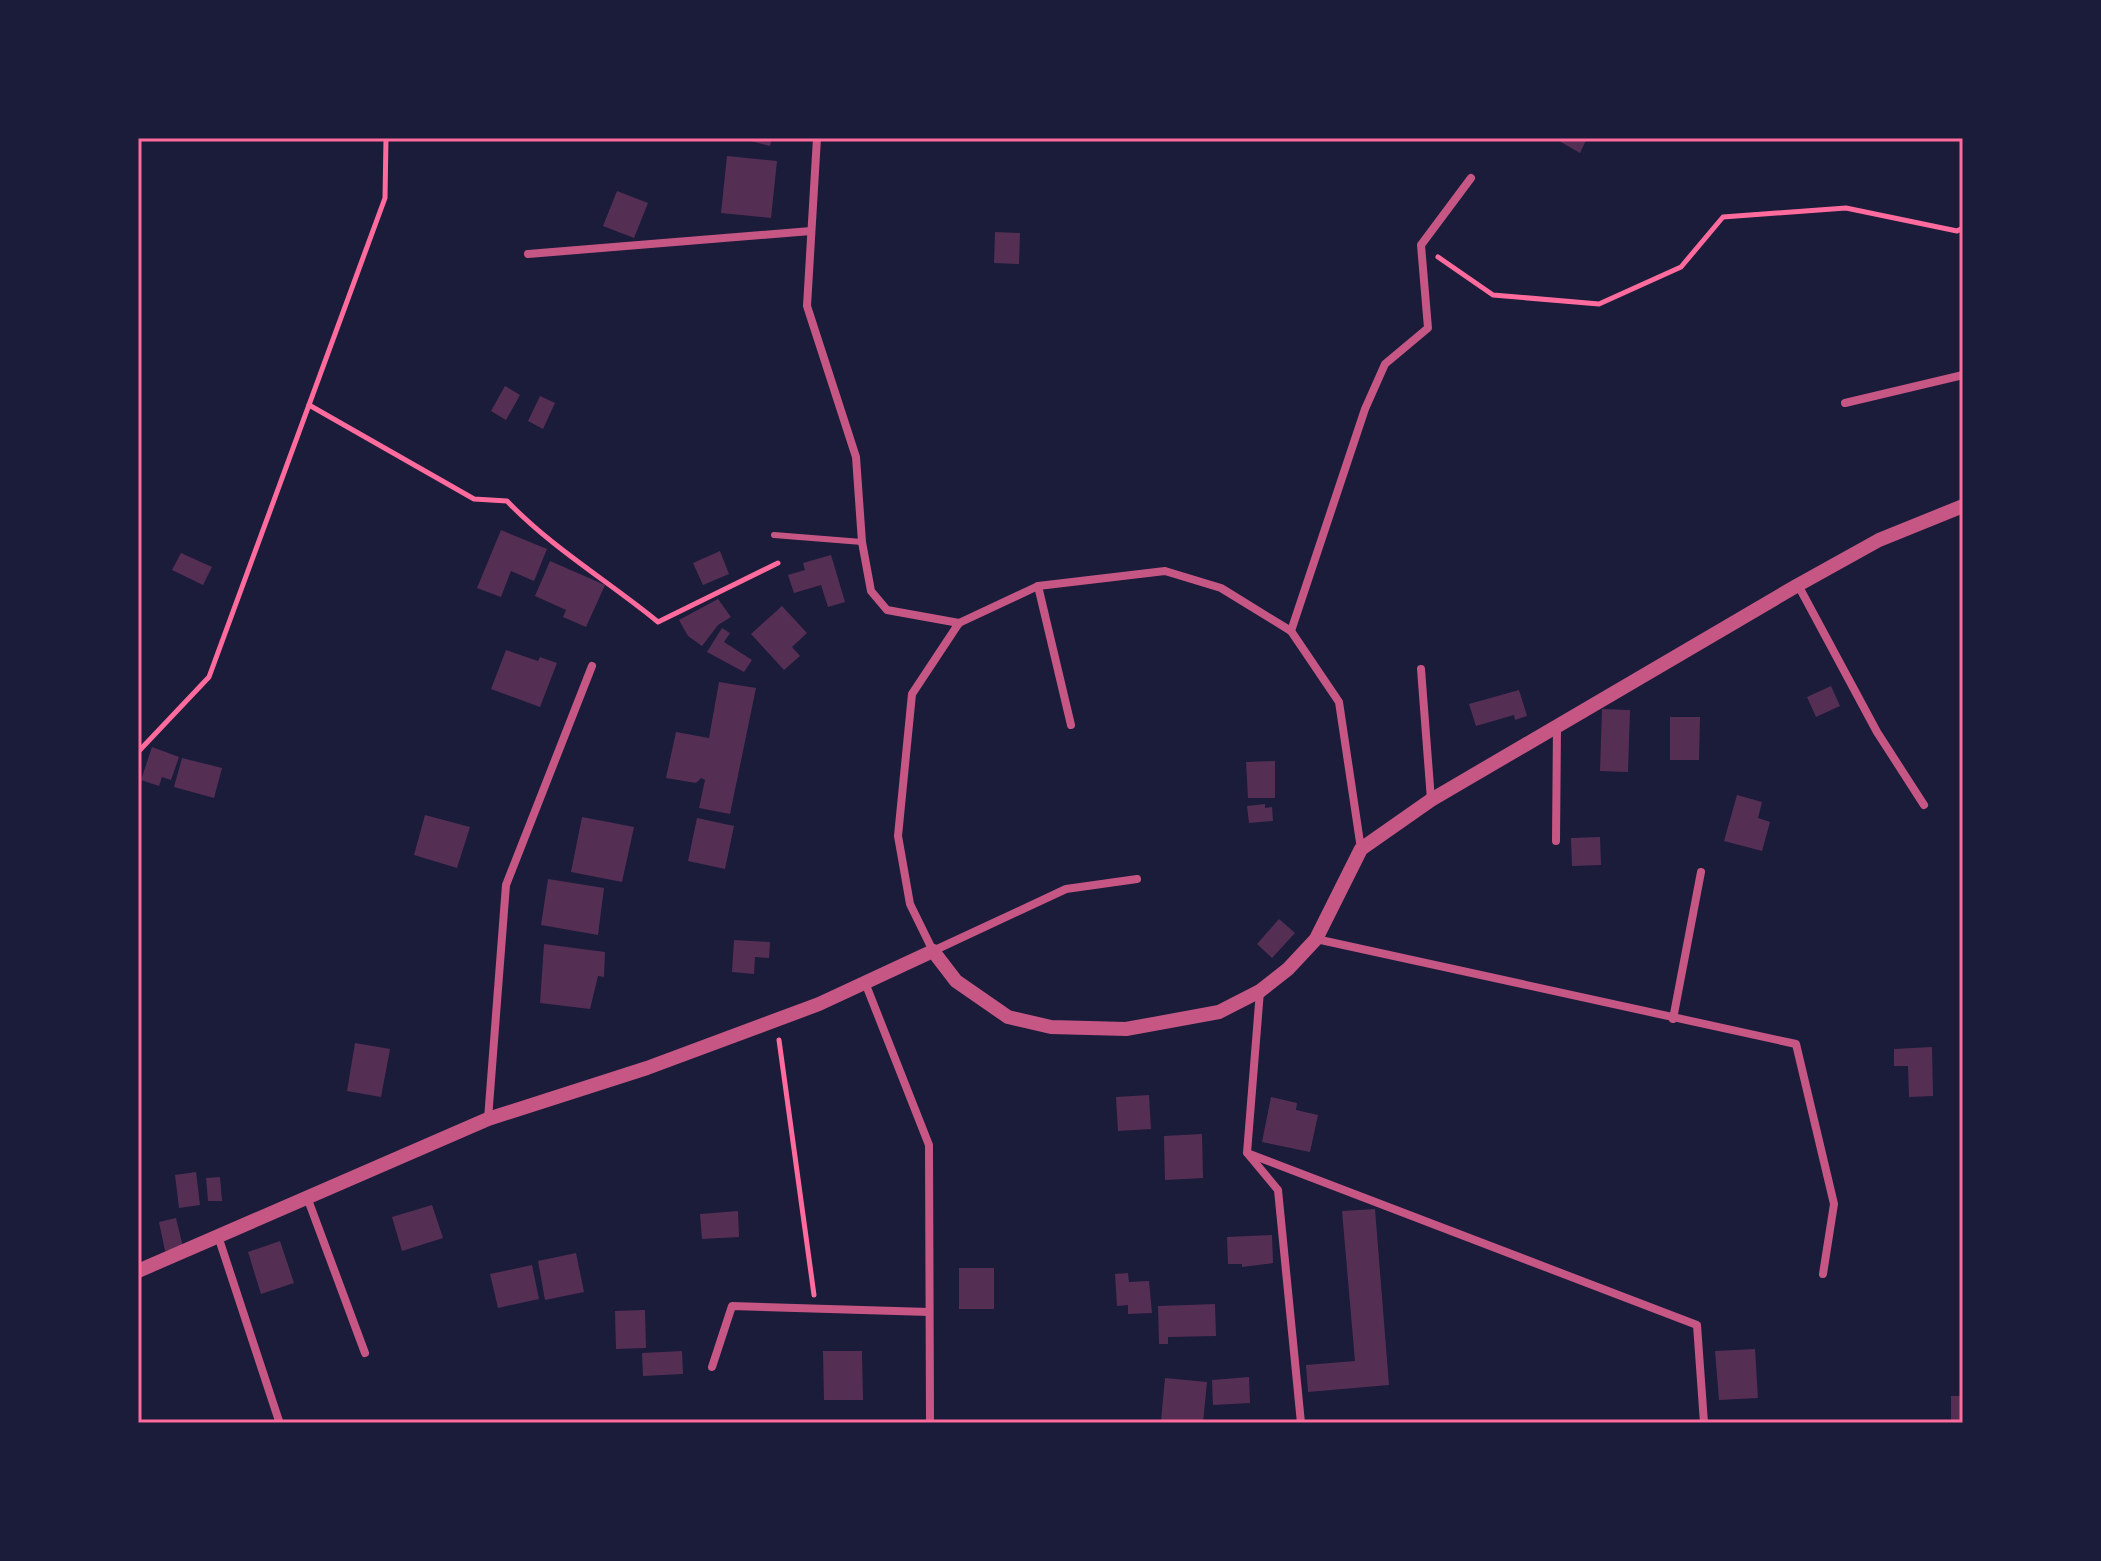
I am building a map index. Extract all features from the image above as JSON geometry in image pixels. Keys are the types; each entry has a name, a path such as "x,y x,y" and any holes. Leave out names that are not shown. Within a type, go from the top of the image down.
{"street":[{"path":"817,138 807,306 856,457 862,542 871,591 887,610 959,623"},
{"path":"1291,631 1365,409 1385,364 1428,328 1421,245 1471,178"},
{"path":"528,254 811,231"},
{"path":"1845,403 1963,375"},
{"path":"1361,849 1339,702 1291,631 1221,588 1165,571 1038,586 959,623 912,694 898,836 910,904 933,951 956,981 1008,1017 1051,1027 1126,1029 1180,1021 1219,1012 1260,991 1288,969 1316,939 1361,849 1431,800 1879,540 1963,506"},
{"path":"1798,585 1877,732 1924,805"},
{"path":"1038,586 1071,725"},
{"path":"488,1119 506,885 592,666"},
{"path":"1421,669 1431,800"},
{"path":"1556,841 1557,725"},
{"path":"1673,1019 1701,872"},
{"path":"138,1271 488,1119 647,1068 866,985 1066,889 1137,879"},
{"path":"1316,939 1796,1044 1834,1204 1823,1274"},
{"path":"866,985 929,1145 930,1423"},
{"path":"1260,991 1247,1153 1278,1190 1301,1423"},
{"path":"1247,1153 1697,1325 1704,1423"},
{"path":"307,1197 365,1353"},
{"path":"218,1236 279,1421"},
{"path":"712,1367 732,1306 929,1312"}],"lane":[{"path":"774,535 862,542"}],"path":[{"path":"138,752 209,677 385,198 386,138"},
{"path":"1421,245 1493,295 1599,304 1681,267 1723,217 1846,208 1957,231 1963,228"},
{"path":"309,405 474,499 507,501 536,531 588,566 605,584 658,622 778,563"},
{"path":"776,1020 815,1308"}],"building":[{"path":"739,138 772,138 770,146"},
{"path":"1554,138 1587,138 1580,153"},
{"path":"727,156 777,161 771,218 721,213"},
{"path":"617,191 648,203 634,238 603,226"},
{"path":"995,232 1020,233 1019,264 994,263"},
{"path":"505,386 520,395 506,420 491,411"},
{"path":"540,396 555,403 543,429 528,421"},
{"path":"501,530 547,549 534,581 511,571 501,597 477,588"},
{"path":"720,551 729,574 703,585 693,563"},
{"path":"181,553 212,567 203,585 172,570"},
{"path":"831,555 845,602 828,607 821,585 794,593 788,575 805,570 803,563"},
{"path":"550,561 605,585 586,627 563,617 566,610 535,596"},
{"path":"718,599 731,617 718,625 702,646 688,636 679,620"},
{"path":"782,606 807,633 792,647 800,656 784,670 751,634"},
{"path":"722,628 730,633 724,642 752,660 744,672 707,652"},
{"path":"506,650 538,661 540,657 557,663 540,707 491,689"},
{"path":"719,682 756,688 730,814 699,808 705,780 701,778 696,783 666,778 676,732 709,738"},
{"path":"1831,686 1840,706 1816,717 1807,697"},
{"path":"1519,690 1527,716 1515,720 1514,715 1476,726 1469,704"},
{"path":"1602,709 1630,710 1628,772 1600,771"},
{"path":"1670,717 1700,717 1699,760 1670,760"},
{"path":"152,747 179,757 171,780 162,777 159,786 141,780"},
{"path":"182,758 222,768 214,798 174,787"},
{"path":"1275,761 1275,798 1248,798 1246,762"},
{"path":"1737,795 1762,802 1758,818 1770,822 1762,851 1724,841"},
{"path":"1265,804 1265,808 1272,807 1273,821 1249,823 1247,806"},
{"path":"425,815 470,827 457,868 414,855"},
{"path":"582,817 634,827 622,882 571,872"},
{"path":"697,818 734,826 725,869 688,861"},
{"path":"1600,837 1601,865 1572,866 1571,838"},
{"path":"548,879 604,888 598,935 541,925"},
{"path":"1279,919 1295,933 1272,958 1257,944"},
{"path":"734,940 770,942 769,958 755,957 754,974 732,972"},
{"path":"544,944 605,952 604,977 598,976 590,1009 540,1003"},
{"path":"355,1043 390,1049 381,1097 347,1091"},
{"path":"1932,1047 1933,1096 1909,1097 1908,1066 1894,1066 1894,1049"},
{"path":"1149,1095 1151,1129 1118,1131 1116,1097"},
{"path":"1271,1097 1297,1103 1296,1110 1318,1115 1310,1152 1262,1142"},
{"path":"1202,1134 1203,1178 1165,1180 1164,1136"},
{"path":"196,1172 200,1205 179,1208 175,1175"},
{"path":"220,1177 222,1201 208,1201 206,1178"},
{"path":"432,1205 443,1238 402,1251 392,1217"},
{"path":"1375,1209 1389,1385 1308,1392 1306,1365 1355,1361 1342,1211"},
{"path":"738,1211 739,1237 702,1239 700,1214"},
{"path":"176,1218 183,1247 165,1251 159,1222"},
{"path":"1272,1235 1273,1263 1242,1267 1242,1264 1228,1264 1227,1237"},
{"path":"280,1241 294,1283 261,1294 248,1252"},
{"path":"576,1253 584,1292 545,1300 538,1261"},
{"path":"532,1265 539,1299 498,1308 490,1274"},
{"path":"959,1268 994,1268 994,1309 959,1309"},
{"path":"1128,1273 1129,1282 1149,1281 1152,1313 1128,1314 1128,1305 1117,1306 1115,1274"},
{"path":"1215,1304 1216,1336 1168,1337 1168,1344 1159,1344 1158,1306"},
{"path":"645,1310 646,1348 616,1349 615,1311"},
{"path":"1755,1349 1758,1398 1719,1400 1715,1351"},
{"path":"682,1351 683,1374 643,1376 642,1353"},
{"path":"823,1351 862,1351 863,1400 824,1400"},
{"path":"1249,1377 1250,1403 1213,1405 1212,1380"},
{"path":"1165,1378 1207,1382 1203,1423 1161,1421"},
{"path":"1951,1396 1963,1396 1963,1423 1951,1423"}]}
